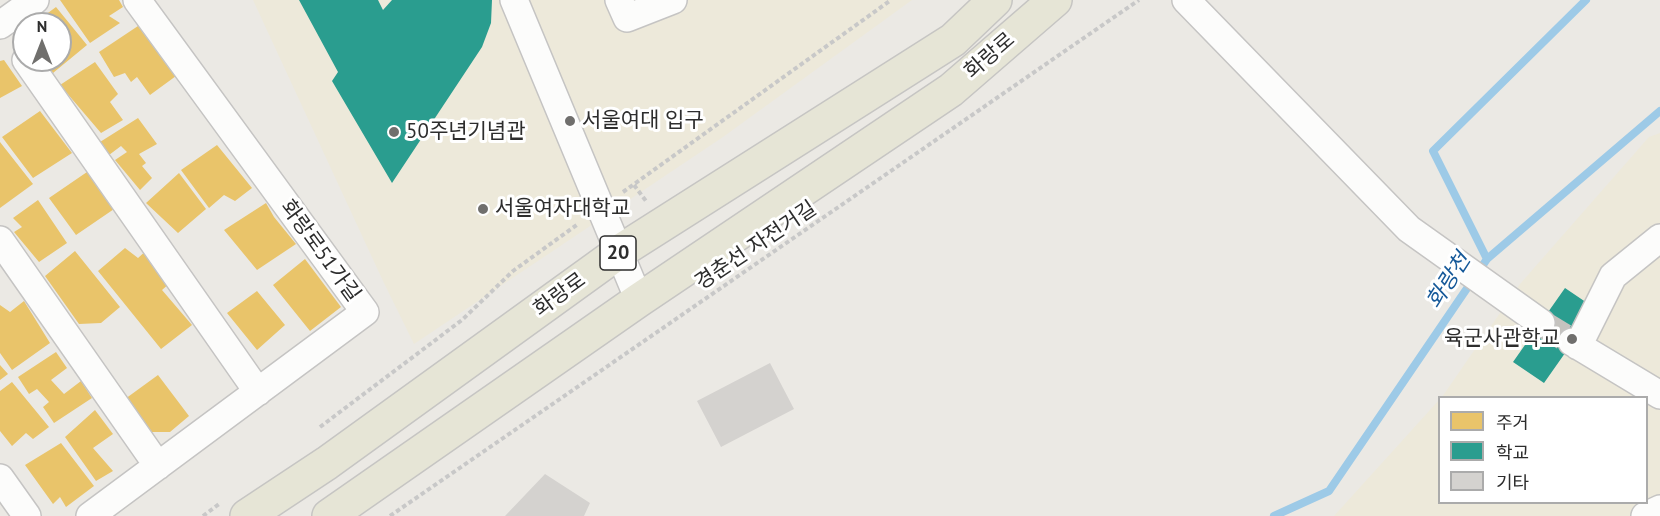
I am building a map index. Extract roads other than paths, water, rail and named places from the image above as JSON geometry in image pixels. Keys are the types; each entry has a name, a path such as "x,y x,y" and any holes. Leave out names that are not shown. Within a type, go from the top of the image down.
{"main road":[{"name":"화랑로","path":"235,509 327,464 619,252 953,39 994,0"},
{"name":"화랑로","path":"329,516 639,300 951,90 1055,0"}],"street":[{"path":"12,40 1,24 35,0"},
{"name":"화랑로51가길","path":"90,516 365,312 137,0"},
{"path":"514,0 639,300"},
{"path":"619,0 627,18 674,0"},
{"path":"1186,0 1409,229 1539,322"},
{"path":"35,72 258,392"},
{"path":"1660,238 1613,276 1575,344 1660,395"},
{"path":"0,240 158,466"},
{"path":"0,478 27,516"},
{"path":"1645,516 1660,509"}],"waterway":[{"name":"화랑천","path":"1274,516 1329,491 1487,259 1433,151 1586,0"},
{"path":"1487,259 1660,111"}],"tunnel":[{"path":"1541,323 1572,342"}],"place":[{"name":"서울여대 입구","path":"570,121"},
{"name":"50주년기념관","path":"394,132"},
{"name":"서울여자대학교","path":"483,209"},
{"name":"육군사관학교","path":"1572,339"}]}
